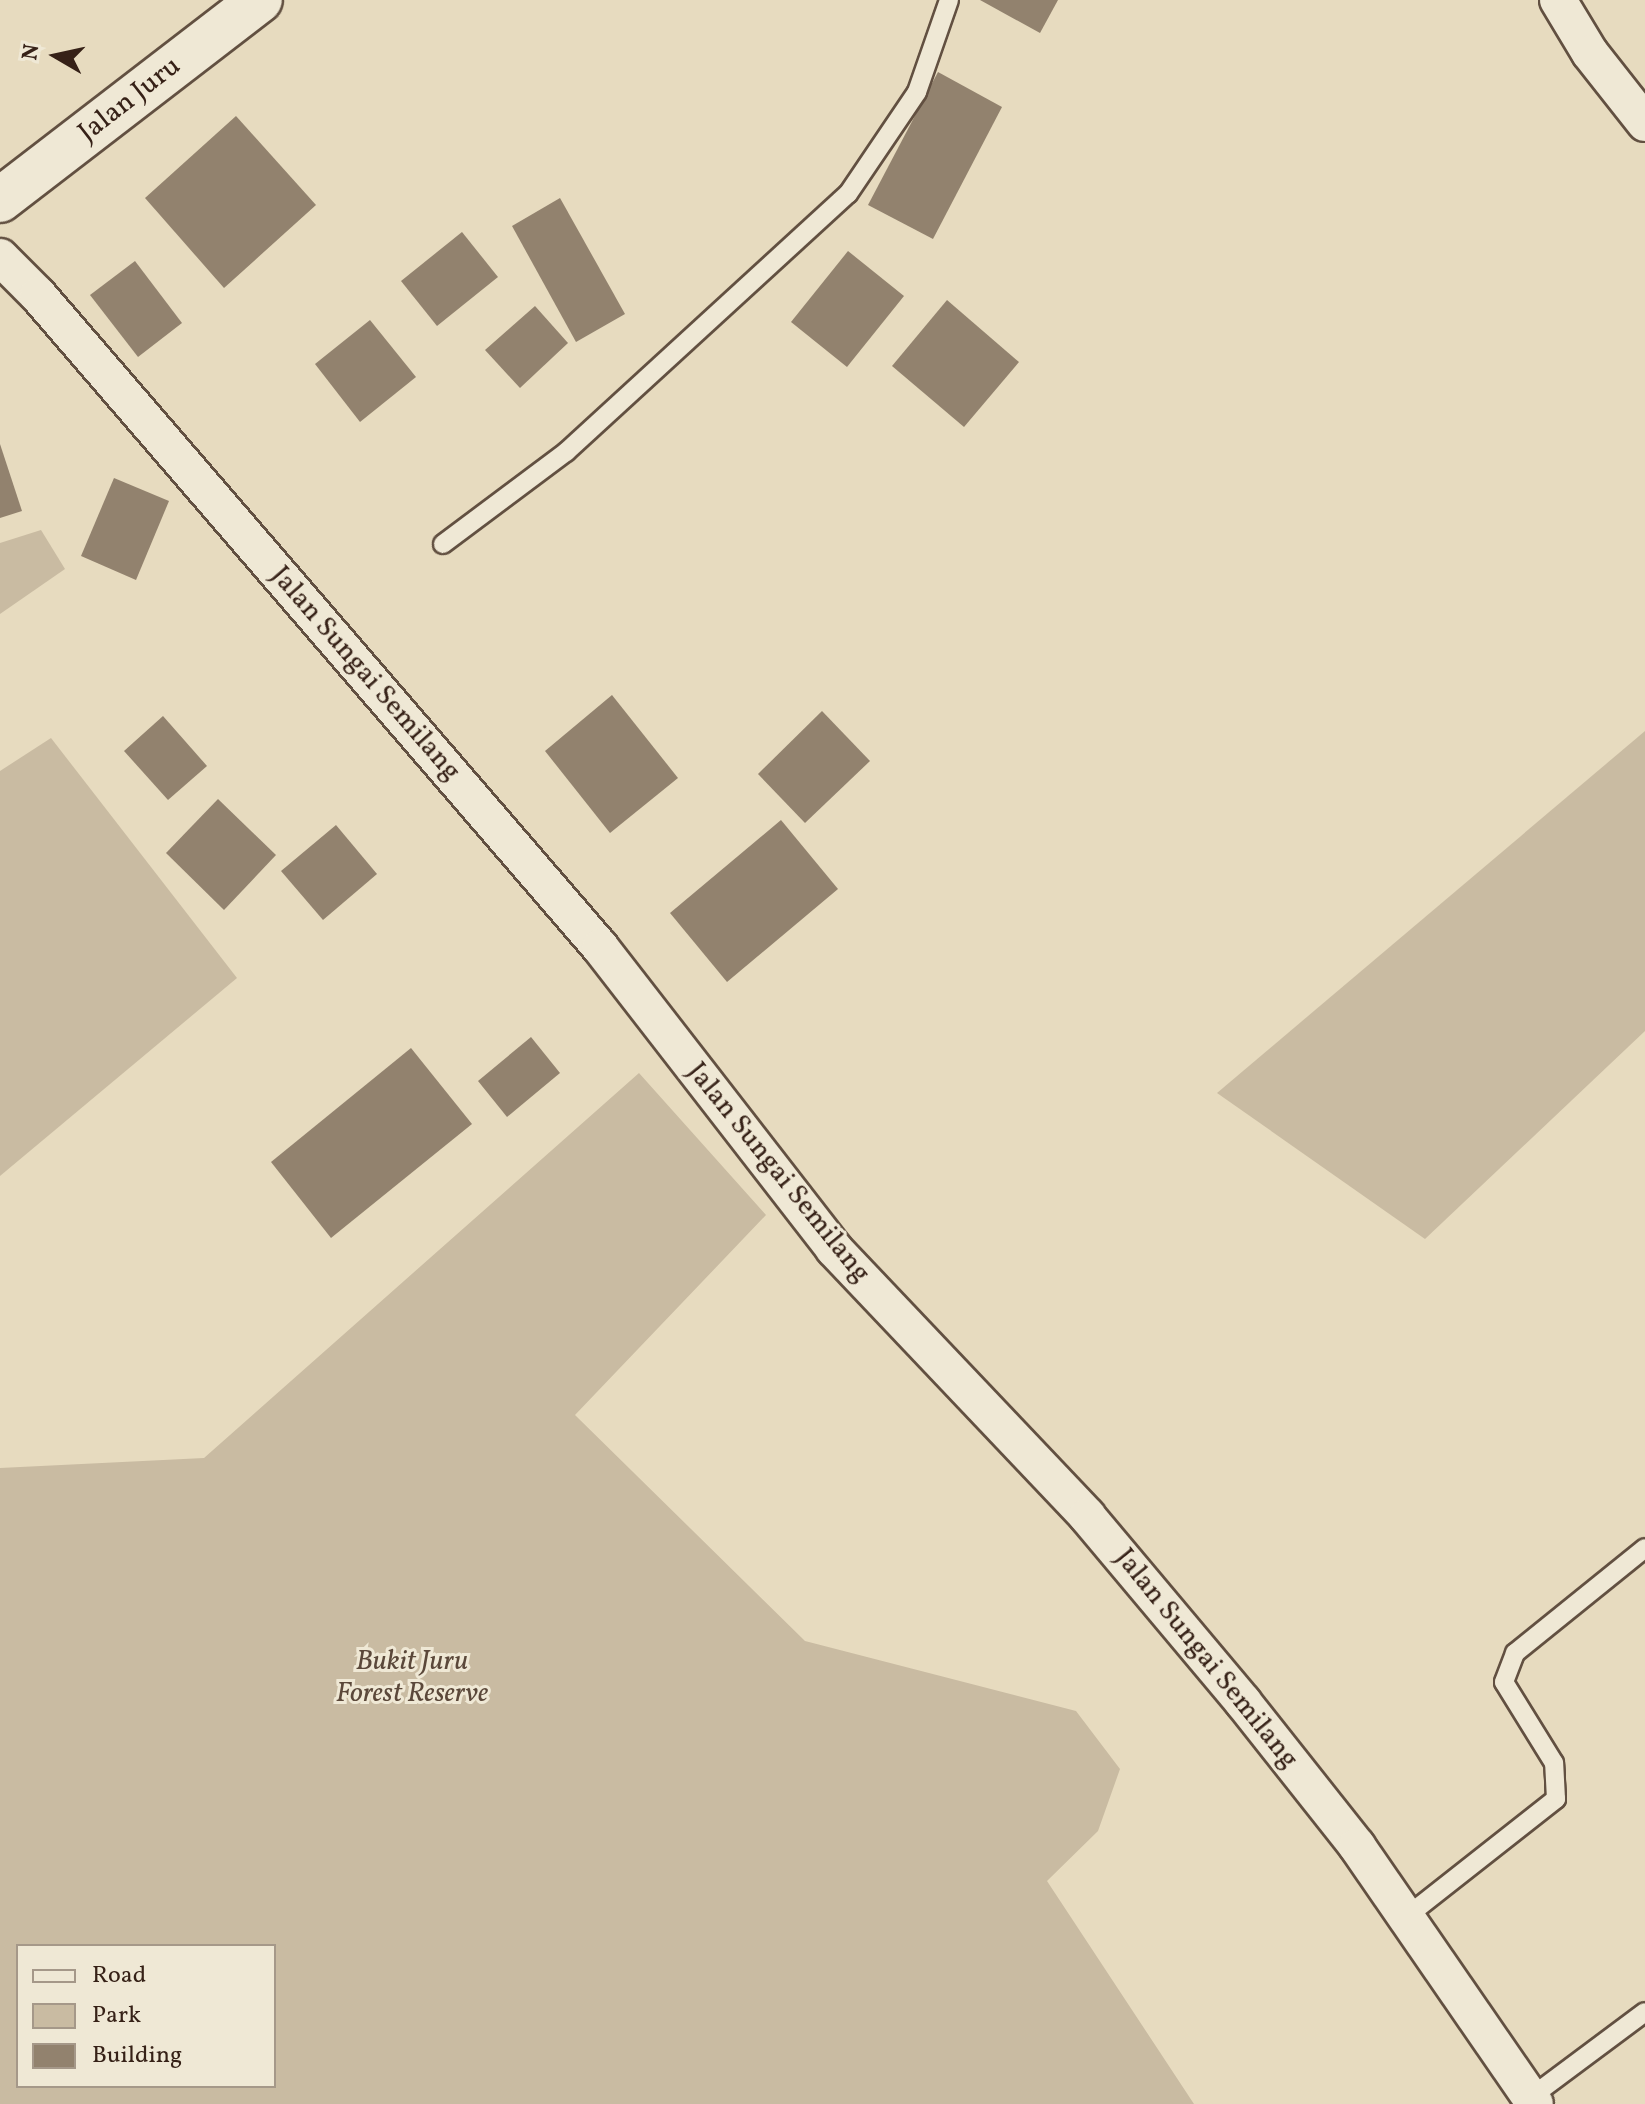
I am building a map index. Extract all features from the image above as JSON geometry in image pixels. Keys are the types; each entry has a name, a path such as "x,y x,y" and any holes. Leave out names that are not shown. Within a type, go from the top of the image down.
{"street":[{"name":"Jalan Juru","path":"0,200 260,0"},
{"path":"1558,0 1590,53 1645,123"},
{"name":"Jalan Sungai Semilang","path":"0,257 38,295 600,947 834,1249 1087,1516 1253,1714 1357,1846 1533,2101"}],"lane":[{"path":"443,544 566,452 848,194 917,92 949,0"},
{"path":"1406,1917 1556,1799 1554,1763 1504,1682 1515,1653 1645,1548"},
{"path":"1533,2101 1645,2012"}],"green space":[{"path":"41,530 65,569 0,614 0,543"},
{"path":"1645,731 1645,1031 1425,1239 1217,1093"},
{"path":"51,738 237,978 0,1176 0,771"},
{"name":"Bukit Juru Forest Reserve","path":"639,1073 766,1215 575,1415 805,1641 1076,1711 1120,1769 1098,1831 1047,1881 1194,2104 0,2104 0,1468 204,1458"}],"building":[{"path":"980,0 1058,0 1040,33"},
{"path":"938,72 1002,107 933,239 868,205"},
{"path":"236,116 316,205 224,288 145,198"},
{"path":"560,198 625,314 576,342 512,226"},
{"path":"462,232 498,277 437,326 401,281"},
{"path":"848,251 904,296 847,367 791,322"},
{"path":"135,261 182,323 138,357 90,295"},
{"path":"947,300 1019,362 964,427 892,366"},
{"path":"535,306 568,343 520,388 485,350"},
{"path":"370,320 416,377 360,422 315,364"},
{"path":"0,444 22,511 0,518"},
{"path":"114,478 169,501 136,580 81,556"},
{"path":"612,695 678,778 610,833 545,751"},
{"path":"822,711 870,761 805,823 758,774"},
{"path":"163,716 207,766 168,800 124,751"},
{"path":"218,799 276,855 224,910 166,853"},
{"path":"781,820 838,889 727,982 670,913"},
{"path":"336,825 377,874 323,920 281,871"},
{"path":"531,1037 560,1073 507,1117 478,1081"},
{"path":"411,1048 472,1124 331,1238 271,1162"}]}
